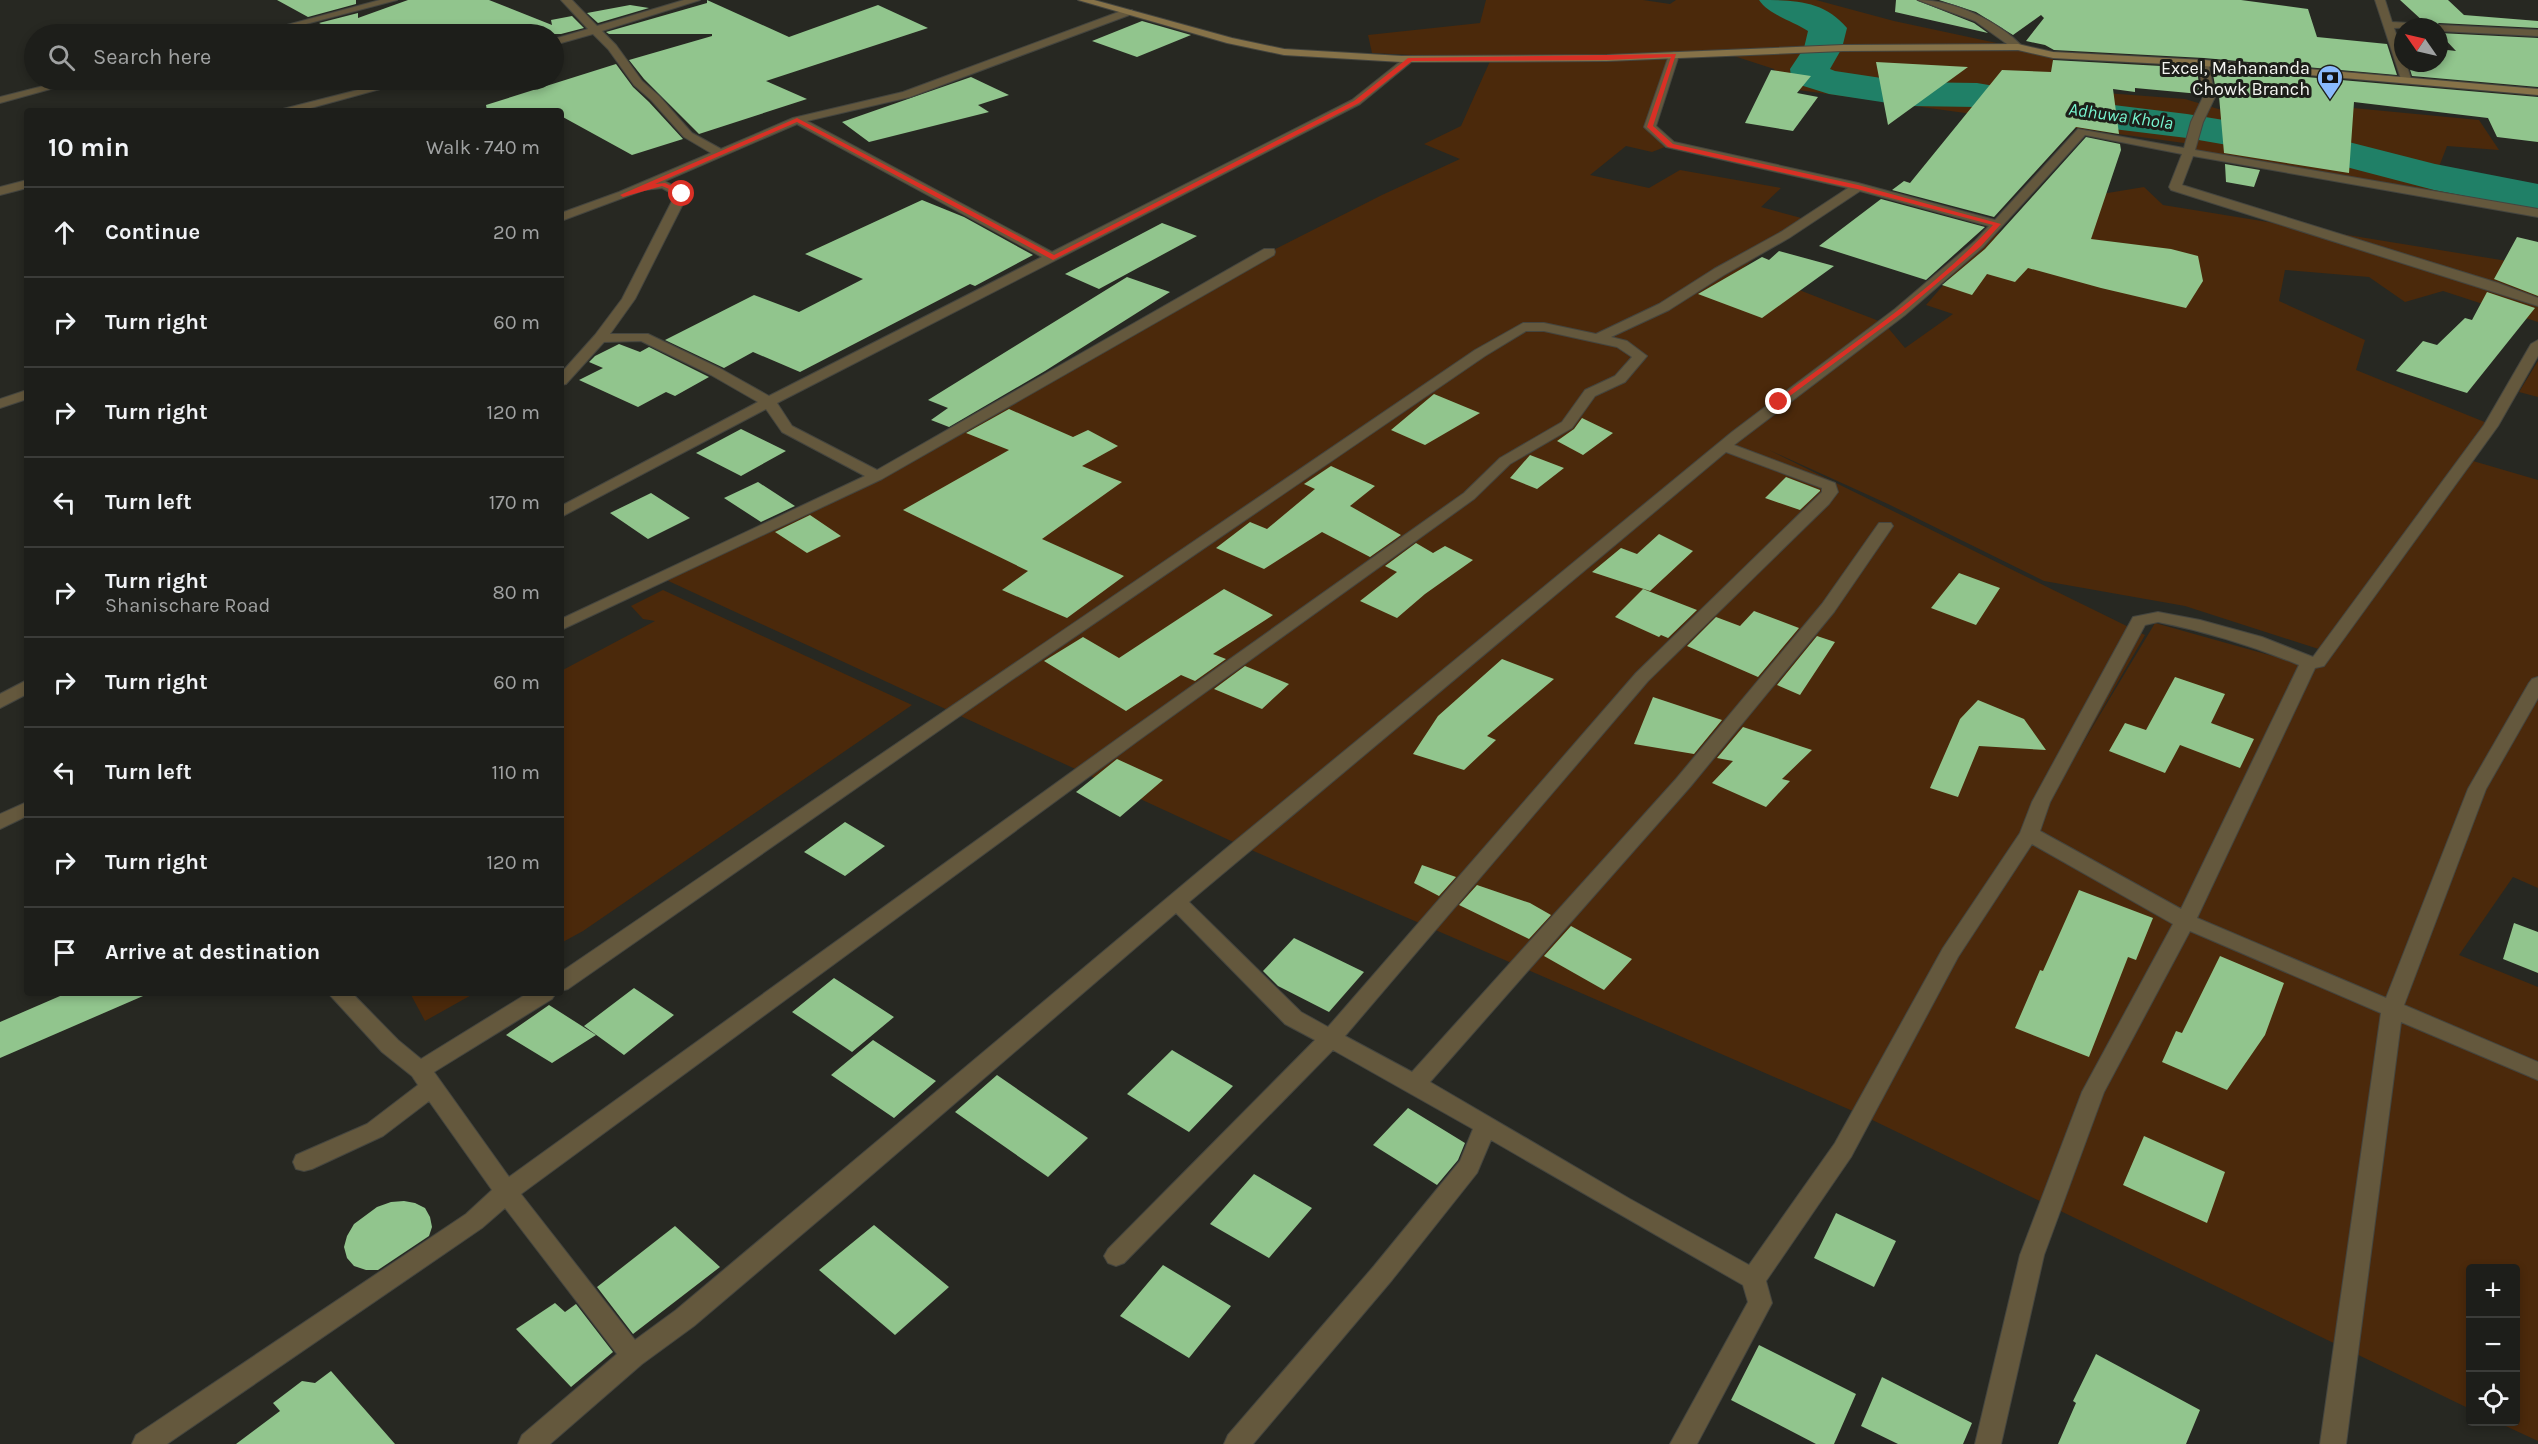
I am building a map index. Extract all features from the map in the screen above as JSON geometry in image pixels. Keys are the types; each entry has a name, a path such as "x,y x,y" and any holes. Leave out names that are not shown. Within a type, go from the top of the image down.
{"street":[{"path":"297,24 392,0"},
{"path":"566,0 612,46 638,82 688,135 720,153"},
{"path":"564,39 695,0"},
{"path":"1083,0 1231,42 1284,52 1410,59 1607,58 1842,48 2018,47 2053,55 2204,63 2538,92"},
{"path":"1923,0 1949,3 1979,18 2018,47"},
{"path":"2380,0 2406,79"},
{"path":"564,216 623,195 797,120 906,94 1128,12"},
{"path":"2387,25 2394,25"},
{"path":"2448,28 2538,33"},
{"path":"1674,55 1650,127 1670,145 1858,187 1997,224"},
{"path":"564,510 769,402 1356,102 1410,59"},
{"path":"2204,63 2209,97 2197,122 2192,145 2175,187 2244,212 2339,237 2479,280 2538,302"},
{"path":"0,100 39,90"},
{"path":"299,108 369,90"},
{"path":"797,120 1053,258"},
{"path":"531,1444 633,1356 703,1304 1177,902 1724,446 1900,312 1979,244 2082,131 2192,145 2538,213"},
{"path":"564,378 600,338 628,299 682,194 663,184 623,195"},
{"path":"0,191 24,185"},
{"path":"1599,338 1664,307 1719,272 1785,235 1858,187"},
{"path":"564,624 877,476 1269,252"},
{"path":"145,1444 474,1221 506,1192 1468,496 1505,461 1567,425 1590,393 1620,380 1640,356 1622,344 1599,338 1544,327 1523,327 1480,353 1007,675 564,981"},
{"path":"600,338 643,337 716,372 769,402 787,429 877,476"},
{"path":"1753,1279 1843,1150 1950,953 2029,834 2041,802 2139,621 2158,616 2200,625 2256,641 2309,663 2318,662 2491,426 2538,344"},
{"path":"0,404 24,395"},
{"path":"1116,1256 1329,1040 1642,677 1824,501 1830,492 1830,486 1724,446"},
{"path":"1415,1084 1683,783 1828,608 1885,526"},
{"path":"1988,1444 2032,1255 2093,1092 2184,921 2309,663"},
{"path":"2333,1444 2392,1010 2476,789 2538,683"},
{"path":"0,702 24,688"},
{"path":"0,822 24,810"},
{"path":"2029,834 2184,921 2538,1071"},
{"path":"1177,902 1293,1018 1329,1040 1415,1084 1485,1127 1753,1279 1760,1303 1683,1444"},
{"path":"342,996 390,1046 425,1078 506,1192 633,1356"},
{"path":"304,1162 375,1130 425,1078 541,996"},
{"path":"1237,1444 1383,1273 1469,1166 1485,1127"}],"shaded area":[{"path":"1486,0 1643,0 1670,4 1676,0 1816,0 1894,21 2053,55 2053,89 2185,99 2255,120 2290,102 2479,120 2499,150 2447,146 2435,177 2538,197 2538,213 2189,152 2191,144 1784,88 1774,69 1734,56 1674,55 1650,126 1670,145 1652,152 1626,146 1590,175 1649,188 1680,170 1781,188 1761,207 1805,219 1743,268 1884,323 1905,348 1953,314 1926,305 1979,244 2053,202 2144,187 2163,205 2538,266 2538,322 2443,291 2405,302 2369,277 2285,270 2279,301 2365,340 2356,370 2497,427 2473,461 2538,480 2538,888 2513,877 2459,955 2538,987 2538,1441 2506,1426 2520,1426 2520,1264 2466,1264 2466,1407 1862,1115 1242,846 662,578 877,476 1242,266 1382,195 1460,159 1424,144 1461,126 1491,59 1372,53 1368,35 1480,23","holes":["1769,450 1888,504 2044,581 2185,606 2334,654 2287,660 2155,623 2074,758 2145,635"]},
{"path":"2538,361 2538,397 2519,392"},
{"path":"663,590 912,705 583,931 564,941 564,669 655,621 643,619 631,606"},
{"path":"412,996 470,996 425,1021"}],"building":[{"path":"277,0 356,0 356,4 308,17"},
{"path":"408,0 489,0 549,24 319,23 358,13 358,18"},
{"path":"707,0 789,37 878,5 928,28 766,81 807,99 699,134 644,79 629,60 712,36 712,34 609,34 606,32 707,3"},
{"path":"1896,0 1916,0 1974,23 1988,33 1895,12"},
{"path":"1939,0 2241,0 2308,9 2317,37 2387,44 2394,72 2397,75 2204,58 2054,50 2045,45 2026,41 2044,18 2041,15 2013,35 1976,12"},
{"path":"2400,0 2448,0 2464,15 2538,21 2538,28 2448,23 2448,18 2420,18"},
{"path":"630,5 649,8 598,23 587,13"},
{"path":"572,16 584,28 564,33 564,24 552,24 551,20"},
{"path":"1142,21 1191,35 1137,57 1092,41"},
{"path":"2448,33 2538,38 2538,87 2412,76 2411,72 2448,72 2448,50 2456,51 2448,43"},
{"path":"2053,60 2197,68 2200,94 2135,88 2135,92 2113,89 2119,134 2076,127 1994,217 1892,190 1904,181 1910,183 2002,70 2051,72"},
{"path":"1876,62 1968,67 1888,125"},
{"path":"616,64 633,87 683,139 632,155 564,118 564,108 486,108 486,105 534,90 564,90 564,80"},
{"path":"2212,69 2538,97 2538,142 2497,137 2488,118 2354,102 2349,173 2224,153 2219,96 2217,96"},
{"path":"1771,70 1811,76 1797,93 1818,97 1793,131 1745,123"},
{"path":"971,77 1009,95 978,105 989,112 869,142 842,122"},
{"path":"2086,137 2120,144 2121,150 2091,239 2171,249 2198,256 2203,281 2186,308 2028,268 2015,282 1987,274 1972,295 1942,285 1985,249"},
{"path":"2225,164 2260,170 2254,187 2226,182"},
{"path":"1881,199 1985,227 1926,280 1819,246"},
{"path":"922,200 964,217 1033,255 975,286 970,284 800,372 753,352 724,368 665,340 754,295 799,312 863,279 805,254"},
{"path":"1162,223 1197,236 1099,289 1065,274"},
{"path":"2517,237 2538,242 2538,296 2494,279"},
{"path":"1779,251 1834,266 1762,318 1698,294 1762,257 1769,260"},
{"path":"1127,277 1170,292 1045,371 949,427 931,420 948,408 928,400"},
{"path":"2487,292 2535,308 2467,393 2396,371 2423,341 2437,345 2465,318 2472,320"},
{"path":"619,344 640,352 649,347 709,377 675,396 666,392 638,407 579,380 603,368 589,362 595,356"},
{"path":"1434,394 1480,413 1425,445 1391,430"},
{"path":"1009,409 1073,437 1088,430 1118,446 1082,466 1122,482 1042,539 1124,576 1067,618 1002,590 1028,571 903,510 1009,450 966,433"},
{"path":"1582,418 1613,433 1583,455 1557,441 1574,429"},
{"path":"741,429 786,451 741,476 696,453"},
{"path":"1530,455 1564,468 1537,489 1510,478"},
{"path":"1331,466 1375,486 1350,506 1401,535 1370,557 1322,532 1264,569 1216,548 1250,522 1267,529 1315,489 1304,484"},
{"path":"1786,477 1820,491 1800,510 1765,498"},
{"path":"758,482 795,506 761,522 724,498"},
{"path":"651,493 690,518 648,539 610,513"},
{"path":"810,515 841,536 807,553 775,532"},
{"path":"1659,534 1693,551 1650,591 1592,572 1621,548 1637,554"},
{"path":"1416,543 1433,553 1445,546 1473,560 1425,594 1397,618 1360,601 1397,572 1385,566"},
{"path":"1959,573 2000,588 1976,625 1931,608"},
{"path":"1224,589 1273,615 1213,654 1226,659 1195,681 1181,675 1126,711 1044,661 1083,637 1119,658"},
{"path":"1643,589 1697,610 1668,638 1661,635 1659,637 1615,617"},
{"path":"1754,611 1799,628 1758,677 1687,646 1716,617 1740,626"},
{"path":"1817,636 1835,642 1800,695 1777,685"},
{"path":"1502,659 1554,679 1487,736 1496,740 1464,770 1413,754 1438,716"},
{"path":"1245,666 1289,684 1262,709 1214,689"},
{"path":"2175,677 2225,694 2211,723 2254,739 2240,768 2180,745 2165,773 2109,751 2125,723 2146,730"},
{"path":"1653,697 1722,720 1694,754 1634,744"},
{"path":"1978,700 2024,719 2046,750 1979,746 1958,797 1930,788 1960,719"},
{"path":"1743,727 1812,750 1782,779 1790,781 1766,807 1712,783 1733,761 1717,758"},
{"path":"1117,759 1163,780 1120,817 1076,792"},
{"path":"845,822 885,846 845,876 804,852"},
{"path":"1422,865 1456,877 1439,896 1414,883"},
{"path":"1477,885 1530,903 1551,915 1529,939 1459,905"},
{"path":"2079,890 2153,918 2136,960 2128,957 2089,1057 2015,1028"},
{"path":"2514,923 2538,932 2538,973 2503,959"},
{"path":"1571,926 1632,959 1604,990 1544,956"},
{"path":"1294,938 1364,972 1329,1012 1278,986 1263,971"},
{"path":"2220,956 2284,983 2265,1035 2227,1090 2162,1062 2176,1031 2182,1033"},
{"path":"834,978 894,1017 852,1052 792,1012"},
{"path":"634,988 674,1015 624,1055 584,1026"},
{"path":"60,996 143,996 0,1058 0,1022"},
{"path":"549,1005 596,1035 552,1063 506,1035"},
{"path":"873,1040 936,1081 894,1118 831,1075"},
{"path":"1172,1050 1233,1086 1189,1132 1127,1094"},
{"path":"997,1075 1088,1138 1048,1177 955,1112"},
{"path":"1408,1108 1465,1143 1458,1160 1437,1185 1373,1145"},
{"path":"2144,1136 2225,1172 2207,1223 2123,1185"},
{"path":"1254,1174 1312,1208 1269,1258 1210,1224"},
{"path":"404,1201 425,1208 432,1227 429,1236 378,1270 366,1270 354,1266 347,1258 344,1247 354,1224 377,1207 391,1202"},
{"path":"1836,1213 1896,1241 1874,1287 1814,1258"},
{"path":"874,1225 949,1287 895,1335 819,1270"},
{"path":"675,1226 720,1267 633,1334 597,1287"},
{"path":"1163,1265 1231,1306 1189,1358 1120,1316"},
{"path":"555,1303 565,1312 576,1304 613,1352 571,1387 516,1329"},
{"path":"1759,1345 1856,1394 1834,1444 1816,1444 1731,1400"},
{"path":"2096,1354 2200,1410 2186,1444 2058,1444 2076,1403 2073,1401"},
{"path":"331,1371 395,1444 236,1444 280,1411 273,1403 302,1381 315,1383"},
{"path":"1882,1377 1972,1423 1963,1444 1898,1444 1861,1426"}],"waterway":[{"name":"Adhuwa Khola","path":"1777,0 1808,14 1828,28 1823,48 1810,69 1811,76 1829,82 1908,94 1977,95 2089,114 2187,126 2333,151 2434,177 2538,197"}],"place":[{"name":"Excel, Mahananda Chowk Branch","path":"2330,101"}],"route":[{"path":"682,194 663,184 623,195 797,120 1053,258 1356,102 1410,59 1607,58 1674,55 1650,127 1670,145 1858,187 1997,224 1979,244 1900,312 1779,402"}]}
